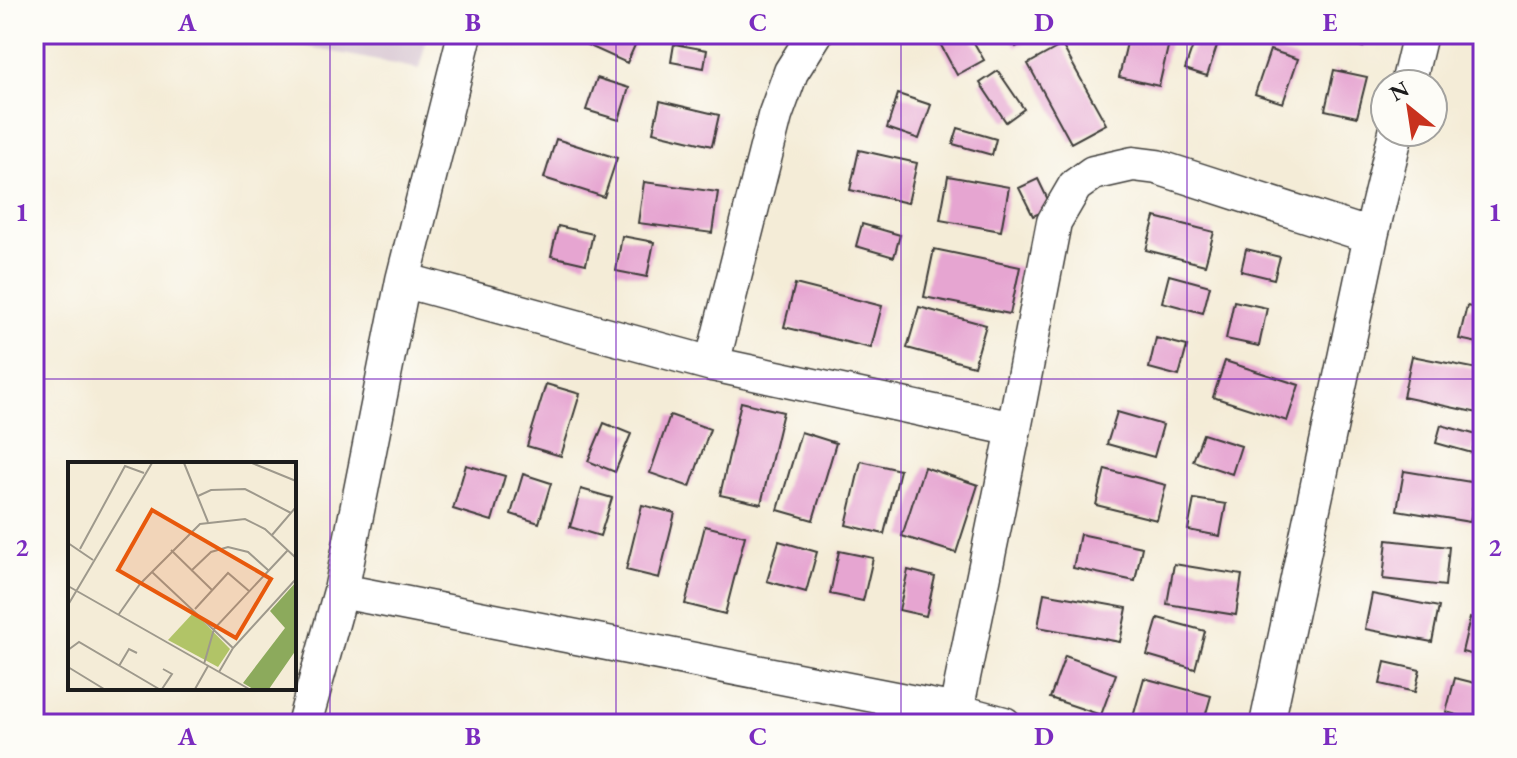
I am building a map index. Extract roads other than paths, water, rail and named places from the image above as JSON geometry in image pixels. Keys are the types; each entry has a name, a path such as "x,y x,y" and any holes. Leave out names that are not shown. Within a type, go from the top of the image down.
{"street":[{"path":"304,724 341,591 403,280 465,34"},
{"path":"712,364 775,116 791,72 815,34"},
{"path":"1412,68 1420,34"},
{"path":"1267,724 1392,148"},
{"path":"956,711 1054,222 1075,186 1093,173 1133,164 1157,167 1371,236"},
{"path":"403,280 712,364 1014,429"},
{"path":"341,591 956,711 1004,724"}]}
